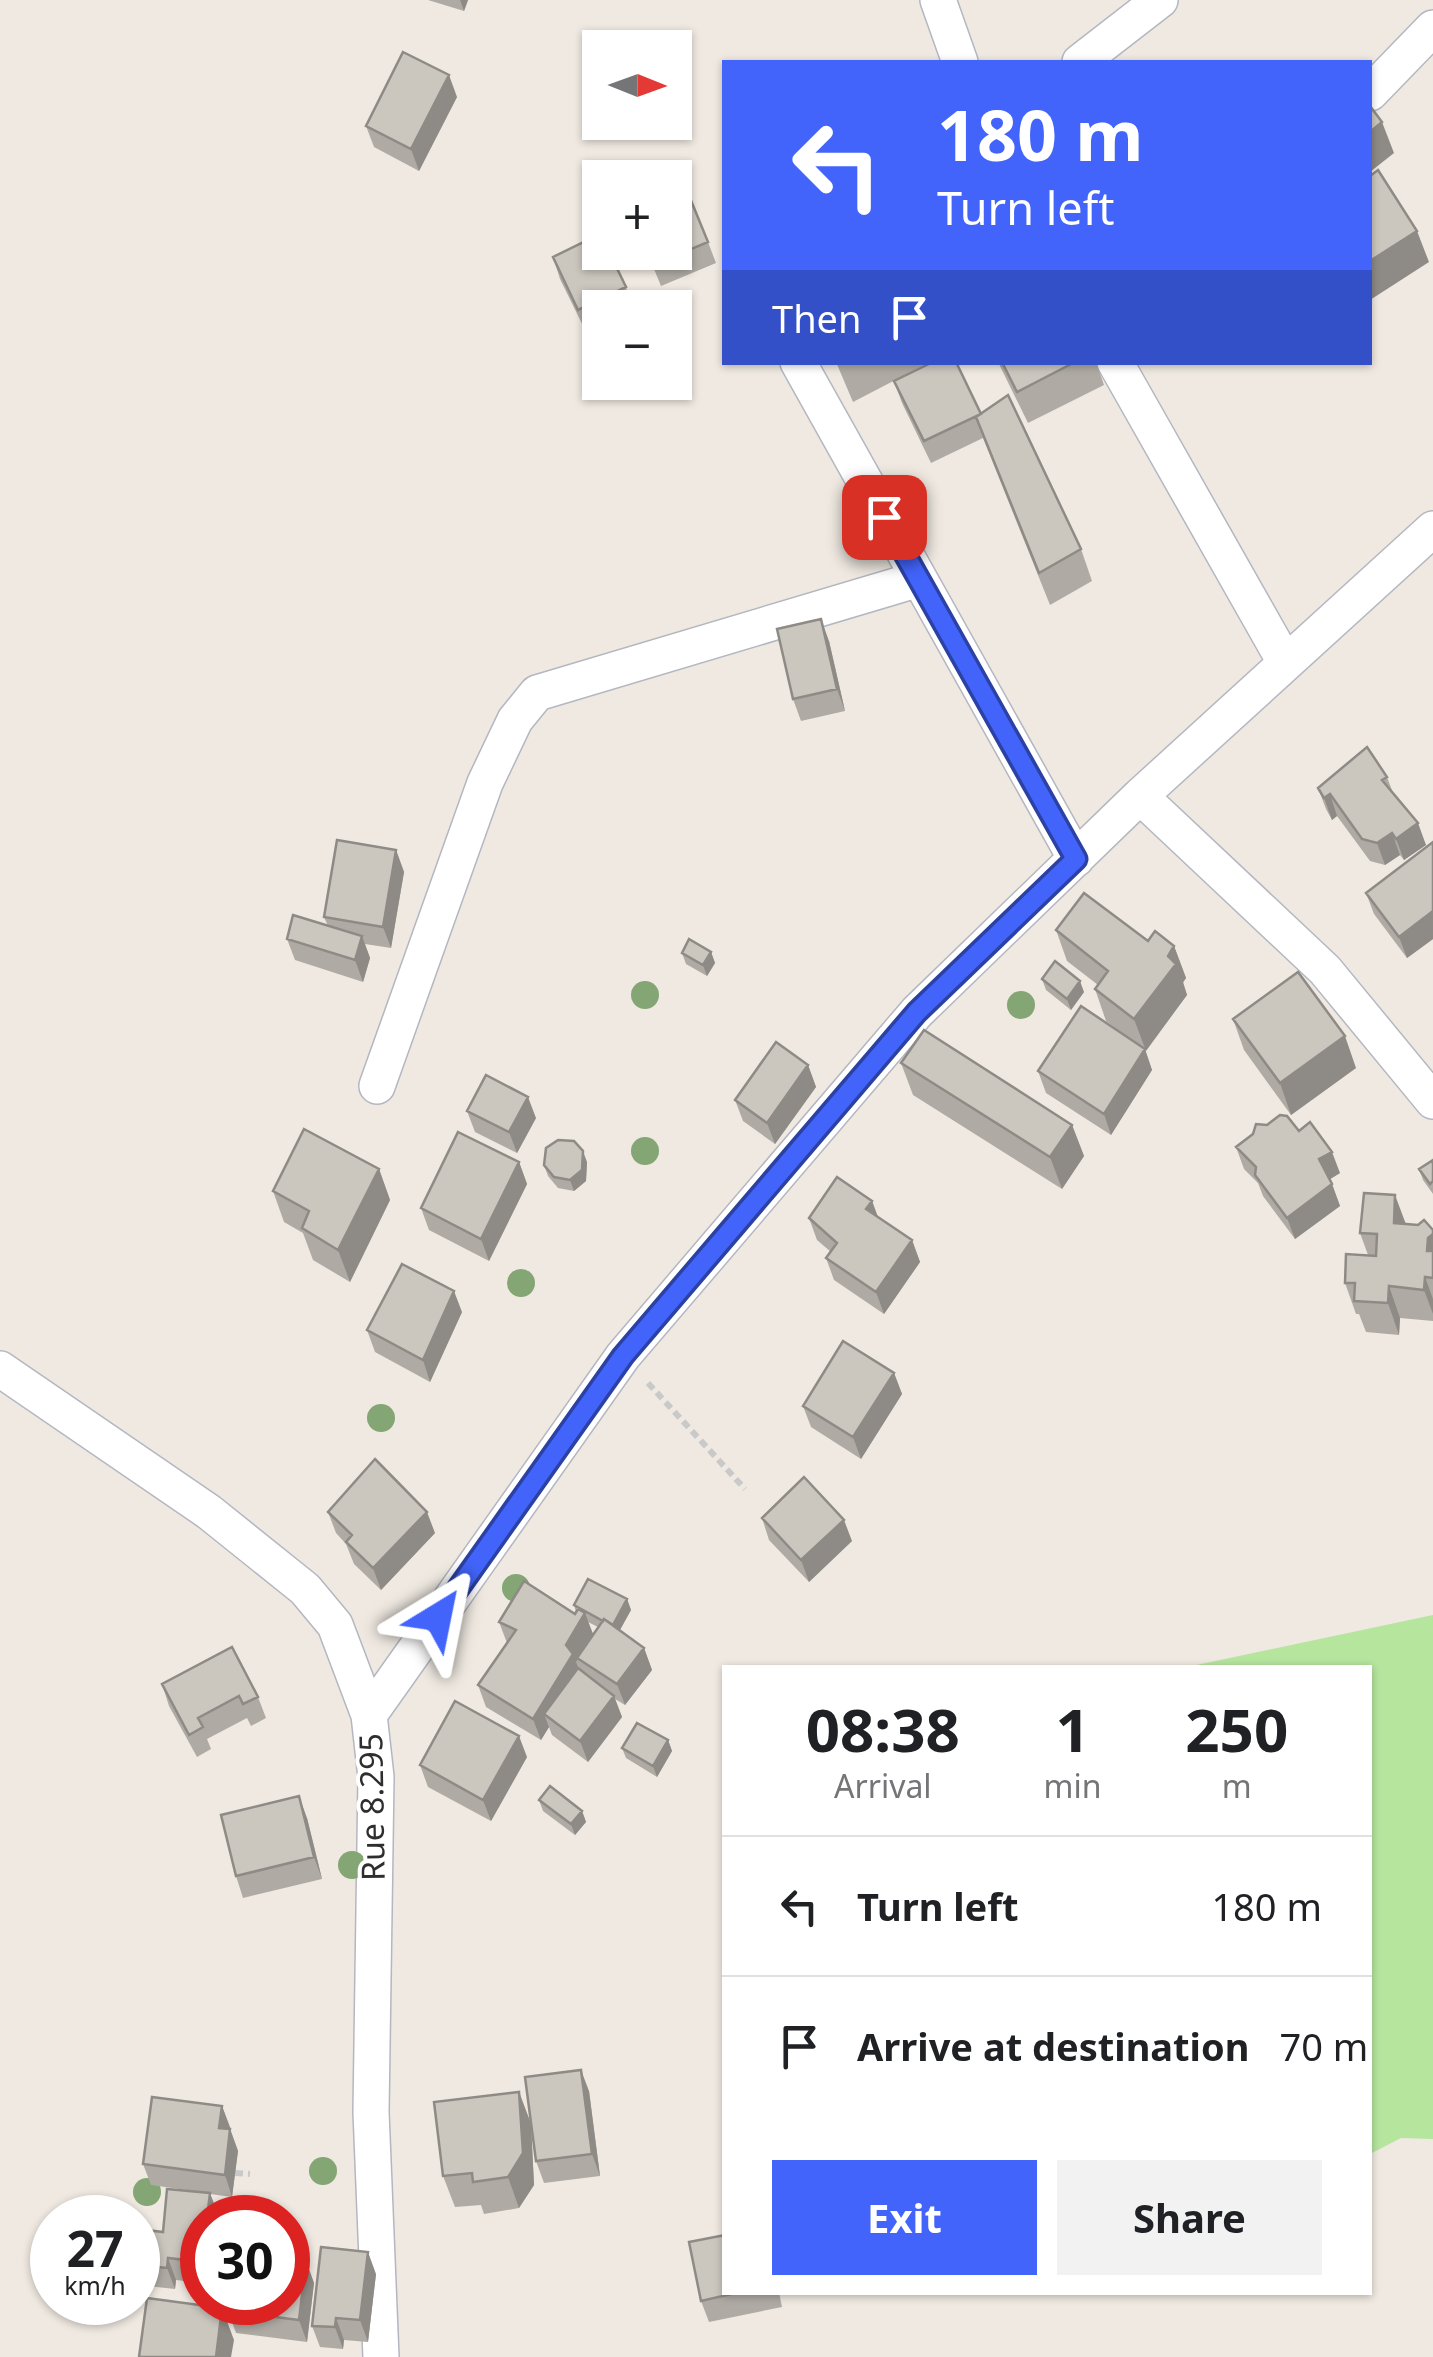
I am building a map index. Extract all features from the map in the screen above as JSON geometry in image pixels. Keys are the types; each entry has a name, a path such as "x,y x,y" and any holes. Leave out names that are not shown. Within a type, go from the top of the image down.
{"street":[{"path":"938,0 959,60"},
{"path":"1083,60 1160,0"},
{"path":"1372,91 1433,28"},
{"path":"800,365 1076,859"},
{"path":"1117,365 1285,662"},
{"path":"368,1714 623,1356 917,1012 1140,796 1433,529"},
{"path":"377,1086 485,783 515,720 537,693 919,579"},
{"path":"1140,796 1326,970 1433,1101"},
{"name":"Rue 8.295","path":"0,1369 209,1512 305,1589 335,1625 368,1714 376,1777 371,2112 382,2357"}],"path":[{"path":"623,1356 746,1488"},
{"path":"236,2173 250,2174"}],"green space":[{"path":"1433,1615 1433,2139 1401,2138 1372,2153 1372,1665 1196,1665"}],"building":[{"path":"403,52 449,75 411,149 366,126"},
{"path":"1372,109 1382,122 1372,130"},
{"path":"1378,170 1417,231 1372,260 1372,174"},
{"path":"692,203 708,242 692,249"},
{"path":"582,243 582,270 618,270 626,287 582,290 582,308 578,310 553,257"},
{"path":"927,365 957,365 981,414 924,441 894,381"},
{"path":"1004,365 1069,365 1017,392"},
{"path":"1008,395 1081,549 1039,573 976,417"},
{"path":"821,619 837,689 793,699 777,629"},
{"path":"1367,747 1387,777 1382,780 1418,823 1396,839 1392,833 1377,843 1362,839 1330,794 1324,798 1318,788"},
{"path":"337,840 396,850 383,927 324,917"},
{"path":"1433,842 1433,911 1399,937 1366,893"},
{"path":"1084,893 1148,941 1155,931 1174,946 1168,956 1176,964 1134,1019 1095,989 1108,971 1056,930"},
{"path":"293,915 362,936 355,960 287,939"},
{"path":"689,939 711,952 703,965 682,953"},
{"path":"1055,961 1080,981 1067,999 1042,979"},
{"path":"1298,972 1345,1036 1280,1083 1233,1019"},
{"path":"1081,1006 1145,1049 1104,1114 1038,1071"},
{"path":"924,1030 1072,1125 1050,1157 901,1063"},
{"path":"776,1042 808,1065 767,1123 735,1100"},
{"path":"486,1075 528,1097 509,1132 467,1111"},
{"path":"1280,1115 1287,1116 1299,1131 1310,1122 1332,1152 1319,1159 1332,1184 1287,1218 1255,1175 1256,1167 1236,1147 1253,1134 1256,1124 1267,1125"},
{"path":"304,1129 379,1169 338,1250 302,1228 309,1211 273,1191"},
{"path":"458,1132 519,1162 481,1239 421,1208"},
{"path":"558,1140 574,1141 583,1151 582,1170 570,1180 554,1177 544,1165 546,1148"},
{"path":"1433,1160 1433,1181 1430,1184 1419,1169"},
{"path":"837,1177 872,1201 866,1209 912,1240 876,1292 826,1258 837,1243 809,1218"},
{"path":"1364,1193 1395,1195 1394,1223 1418,1225 1424,1220 1433,1230 1427,1251 1433,1251 1433,1278 1425,1277 1424,1290 1389,1286 1388,1303 1354,1301 1355,1283 1345,1283 1346,1254 1376,1256 1377,1234 1360,1233"},
{"path":"402,1264 454,1291 423,1360 367,1330"},
{"path":"843,1341 894,1373 853,1437 803,1406"},
{"path":"375,1459 427,1512 373,1568 346,1542 352,1535 328,1512"},
{"path":"804,1477 844,1520 801,1560 762,1518"},
{"path":"588,1579 627,1599 613,1625 574,1605"},
{"path":"524,1581 575,1614 578,1609 585,1613 566,1645 573,1654 533,1719 478,1685 516,1630 499,1622"},
{"path":"604,1619 644,1648 617,1684 577,1658"},
{"path":"232,1647 258,1697 243,1704 239,1696 198,1718 203,1727 189,1735 162,1684"},
{"path":"578,1668 614,1696 580,1741 544,1714"},
{"path":"455,1701 519,1736 483,1800 420,1765"},
{"path":"637,1723 668,1740 653,1766 622,1748"},
{"path":"550,1786 582,1811 571,1824 539,1800"},
{"path":"299,1796 314,1857 236,1876 221,1815"},
{"path":"581,2070 592,2154 536,2161 525,2077"},
{"path":"519,2092 523,2153 508,2177 473,2182 472,2173 443,2176 434,2102"},
{"path":"152,2097 222,2106 219,2128 230,2129 225,2175 143,2164"},
{"path":"167,2189 210,2193 180,2195 180,2259 168,2258 167,2268 160,2267 160,2232 163,2232"},
{"path":"722,2236 722,2295 727,2295 701,2301 689,2242"},
{"path":"321,2247 368,2252 360,2320 336,2318 335,2327 312,2326"},
{"path":"160,2300 180,2302 180,2325 220,2325 216,2357 139,2357 143,2325 160,2325"}],"route":[{"path":"438,1617 623,1356 917,1012 1076,859 884,517"}]}
